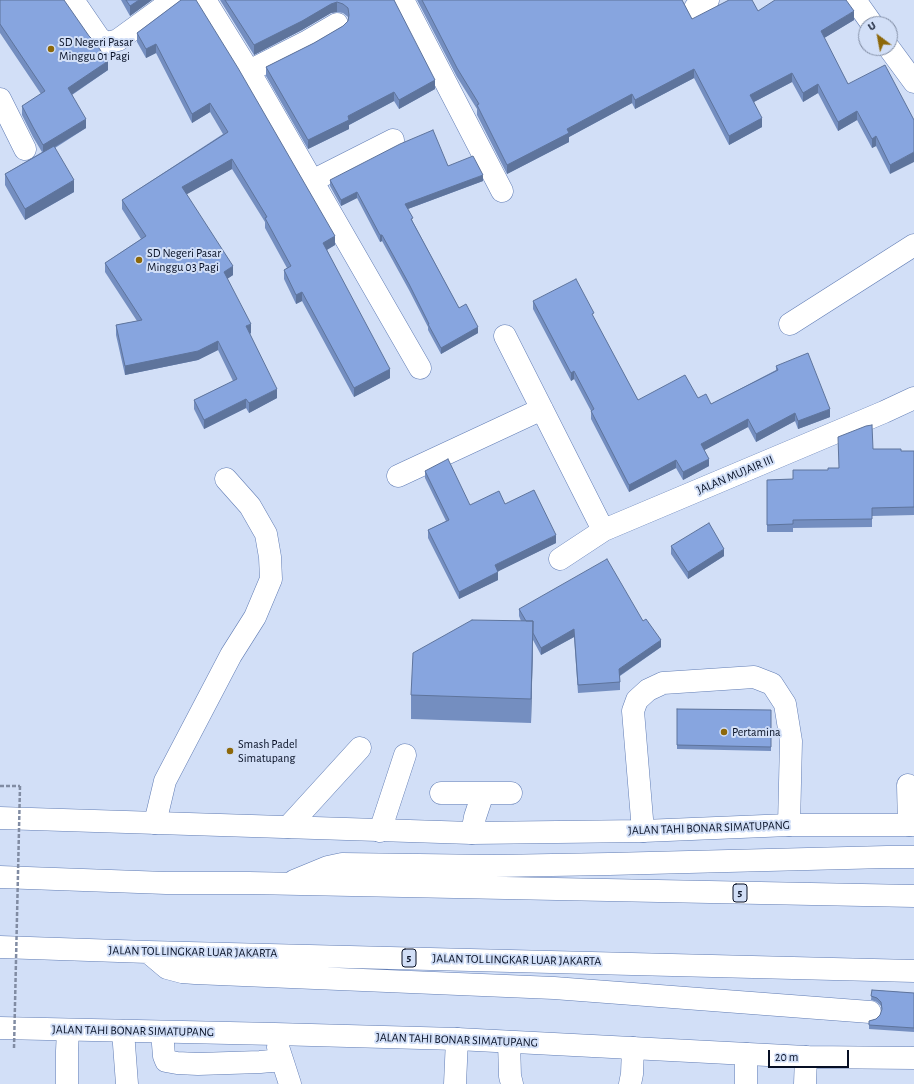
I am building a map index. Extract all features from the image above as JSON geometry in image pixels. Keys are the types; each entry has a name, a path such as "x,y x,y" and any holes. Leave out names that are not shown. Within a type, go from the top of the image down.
{"main road":[{"path":"73,0 99,38 107,43 118,40 173,0"},
{"path":"205,0 249,72 420,368"},
{"path":"403,0 502,191"},
{"path":"855,0 866,16"},
{"path":"249,72 337,24"},
{"path":"896,56 914,82"},
{"path":"0,99 25,148"},
{"path":"312,180 393,140"},
{"path":"790,324 914,245"},
{"path":"505,336 604,530"},
{"name":"JALAN MUJAIR III","path":"560,559 604,530 914,398"},
{"path":"398,476 542,409"},
{"path":"155,823 165,781 231,655 255,617 271,579 270,557 266,534 250,506 226,479"},
{"path":"643,831 633,711 637,700 648,690 663,683 754,677 772,684 785,704 791,741 789,825"},
{"path":"288,827 360,748"},
{"path":"380,831 405,754"},
{"path":"908,784 911,825"},
{"path":"441,793 511,793"},
{"path":"472,833 475,817 484,794"},
{"name":"JALAN TAHI BONAR SIMATUPANG","path":"0,818 472,833 643,831 789,825 911,825"},
{"path":"283,885 328,867 342,864 495,866 914,857"},
{"name":"5","path":"0,877 166,883 249,883 283,885 914,896"},
{"name":"JALAN TOL LINGKAR LUAR JAKARTA","path":"0,947 914,971"},
{"path":"148,952 167,968 182,972 554,988 870,1012"},
{"name":"JALAN TAHI BONAR SIMATUPANG","path":"0,1028 458,1039 806,1057 914,1058"},
{"path":"67,1084 68,1030"},
{"path":"123,1031 127,1084"},
{"path":"162,1032 164,1056 166,1061 198,1064 282,1060"},
{"path":"275,1034 290,1084"},
{"path":"455,1084 458,1039"},
{"path":"509,1042 510,1076 512,1084"},
{"path":"630,1084 632,1074 632,1048"},
{"path":"746,1054 746,1084"},
{"path":"805,1084 806,1057"}],"path":[{"path":"0,786 20,786 14,1048"}],"building":[{"path":"0,0 64,0 108,61 68,88 86,119 43,145 22,106 45,91 0,24"},
{"path":"126,0 139,0 130,6"},
{"path":"181,0 196,0 238,68 335,236 323,243 390,369 354,388 302,292 296,295 284,270 291,266 265,218 267,217 232,159 182,187 233,266 224,272 251,324 246,326 277,389 249,403 246,399 204,420 194,400 237,379 218,341 198,351 125,366 116,325 142,320 105,263 146,236 122,200 228,132 210,103 192,114 156,44 146,49 137,33"},
{"path":"225,0 394,0 435,80 399,100 394,92 348,116 349,120 308,140 266,67 314,43 343,26 348,21 348,8 337,2 331,4 302,21 254,45"},
{"path":"422,0 682,0 692,19 729,0 752,0 758,11 775,0 846,0 854,11 821,31 848,84 885,65 914,120 914,152 890,165 876,136 872,139 857,111 838,122 818,84 803,93 792,73 750,95 762,118 729,136 694,69 635,100 632,94 567,129 569,133 507,165 477,105 479,104 457,68"},
{"path":"433,130 448,166 473,156 483,175 405,204 413,218 411,219 459,308 466,304 478,327 441,348 409,284 357,192 341,200 330,180 400,144"},
{"path":"54,146 74,180 25,209 5,174"},
{"path":"576,279 594,313 592,314 638,400 685,375 698,398 706,394 711,404 778,370 776,366 808,353 830,409 798,421 795,413 756,434 748,419 701,444 709,459 683,472 676,460 629,485 591,411 594,409 574,371 571,373 533,301"},
{"path":"872,425 873,449 901,449 901,451 914,451 914,507 872,508 872,519 793,520 793,524 767,525 767,480 793,479 793,470 828,470 828,468 839,468 838,437"},
{"path":"448,459 470,505 499,491 505,504 534,490 556,535 495,565 498,572 459,592 428,530 449,520 425,471"},
{"path":"709,523 724,549 688,572 671,546"},
{"path":"607,559 643,621 646,619 661,640 619,669 620,682 578,685 574,629 541,648 533,633 533,621 526,621 519,609"},
{"path":"472,620 533,621 531,699 411,695 413,653"},
{"name":"Pertamina","path":"677,709 771,710 771,747 677,745"},
{"path":"872,990 914,993 914,1028 869,1025 869,1021 876,1019 880,1015 882,1009 881,1002 877,998 871,996"}],"place":[{"name":"SD Negeri Pasar Minggu 01 Pagi","path":"51,49"},
{"name":"SD Negeri Pasar Minggu 03 Pagi","path":"139,260"},
{"name":"Pertamina","path":"724,732"},
{"name":"Smash Padel Simatupang","path":"230,751"}]}
